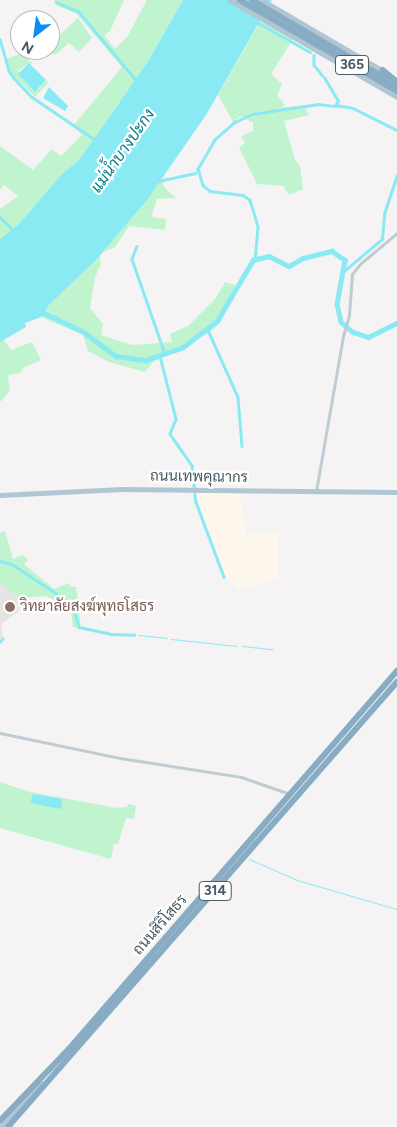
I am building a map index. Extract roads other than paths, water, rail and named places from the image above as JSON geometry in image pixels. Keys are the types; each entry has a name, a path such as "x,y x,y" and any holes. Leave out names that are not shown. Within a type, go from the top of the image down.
{"highway":[{"name":"365","path":"240,0 397,82"},
{"name":"365","path":"252,0 397,91"},
{"path":"382,70 397,82"},
{"name":"ถนนสิริโสธร","path":"58,1060 397,671"},
{"name":"ถนนสิริโสธร","path":"8,1126 34,1099 397,682"},
{"path":"330,748 336,753"},
{"path":"0,1121 58,1060"}],"main road":[{"name":"365","path":"230,0 382,70"},
{"name":"365","path":"262,0 308,36 397,96"},
{"name":"ถนนเทพคุณากร","path":"0,495 122,489 397,492"},
{"name":"ถนนสิริโสธร","path":"1,1127 58,1060"}],"street":[{"path":"316,491 343,334 349,315 349,289 353,270 397,233"},
{"path":"0,733 120,758 241,777 290,794"}],"water":[{"name":"แม่น้ำบางปะกง","path":"183,0 272,0 206,115 147,200 96,260 49,305 41,317 25,323 26,327 0,342 0,239 19,224 62,174 79,160 147,63"},
{"path":"29,63 46,80 35,92 18,74"},
{"path":"49,87 68,106 65,111 43,98"},
{"path":"33,794 62,799 61,809 30,803"}],"waterway":[{"path":"56,2 79,12 137,81"},
{"path":"257,22 310,52"},
{"path":"0,39 9,71 14,78 32,97 94,139"},
{"path":"314,55 314,65 322,75"},
{"path":"197,170 214,140 235,122 252,114 318,104 335,106 338,101 324,78"},
{"path":"335,105 353,108 397,130"},
{"path":"198,168 203,185 210,191 243,195 250,200 258,227 255,259"},
{"path":"158,181 195,173"},
{"path":"344,271 382,239 384,214 397,175"},
{"path":"0,217 13,230"},
{"path":"137,246 132,259 165,354"},
{"path":"40,311 84,332 116,356 146,360 183,347 217,321 253,260 269,256 289,266 303,258 332,251 345,260 337,304 341,322 353,332 368,337 397,323"},
{"path":"208,330 238,397 242,446"},
{"path":"160,356 176,419 170,434 192,466 196,502 224,577"},
{"path":"0,561 12,564 66,600 73,607 79,627 111,634 134,635"},
{"path":"138,635 167,638"},
{"path":"171,639 237,646"},
{"path":"242,646 273,649"},
{"path":"249,859 297,880 397,909"}],"place":[{"name":"วิทยาลัยสงฆ์พุทธโสธร","path":"10,607"}]}
